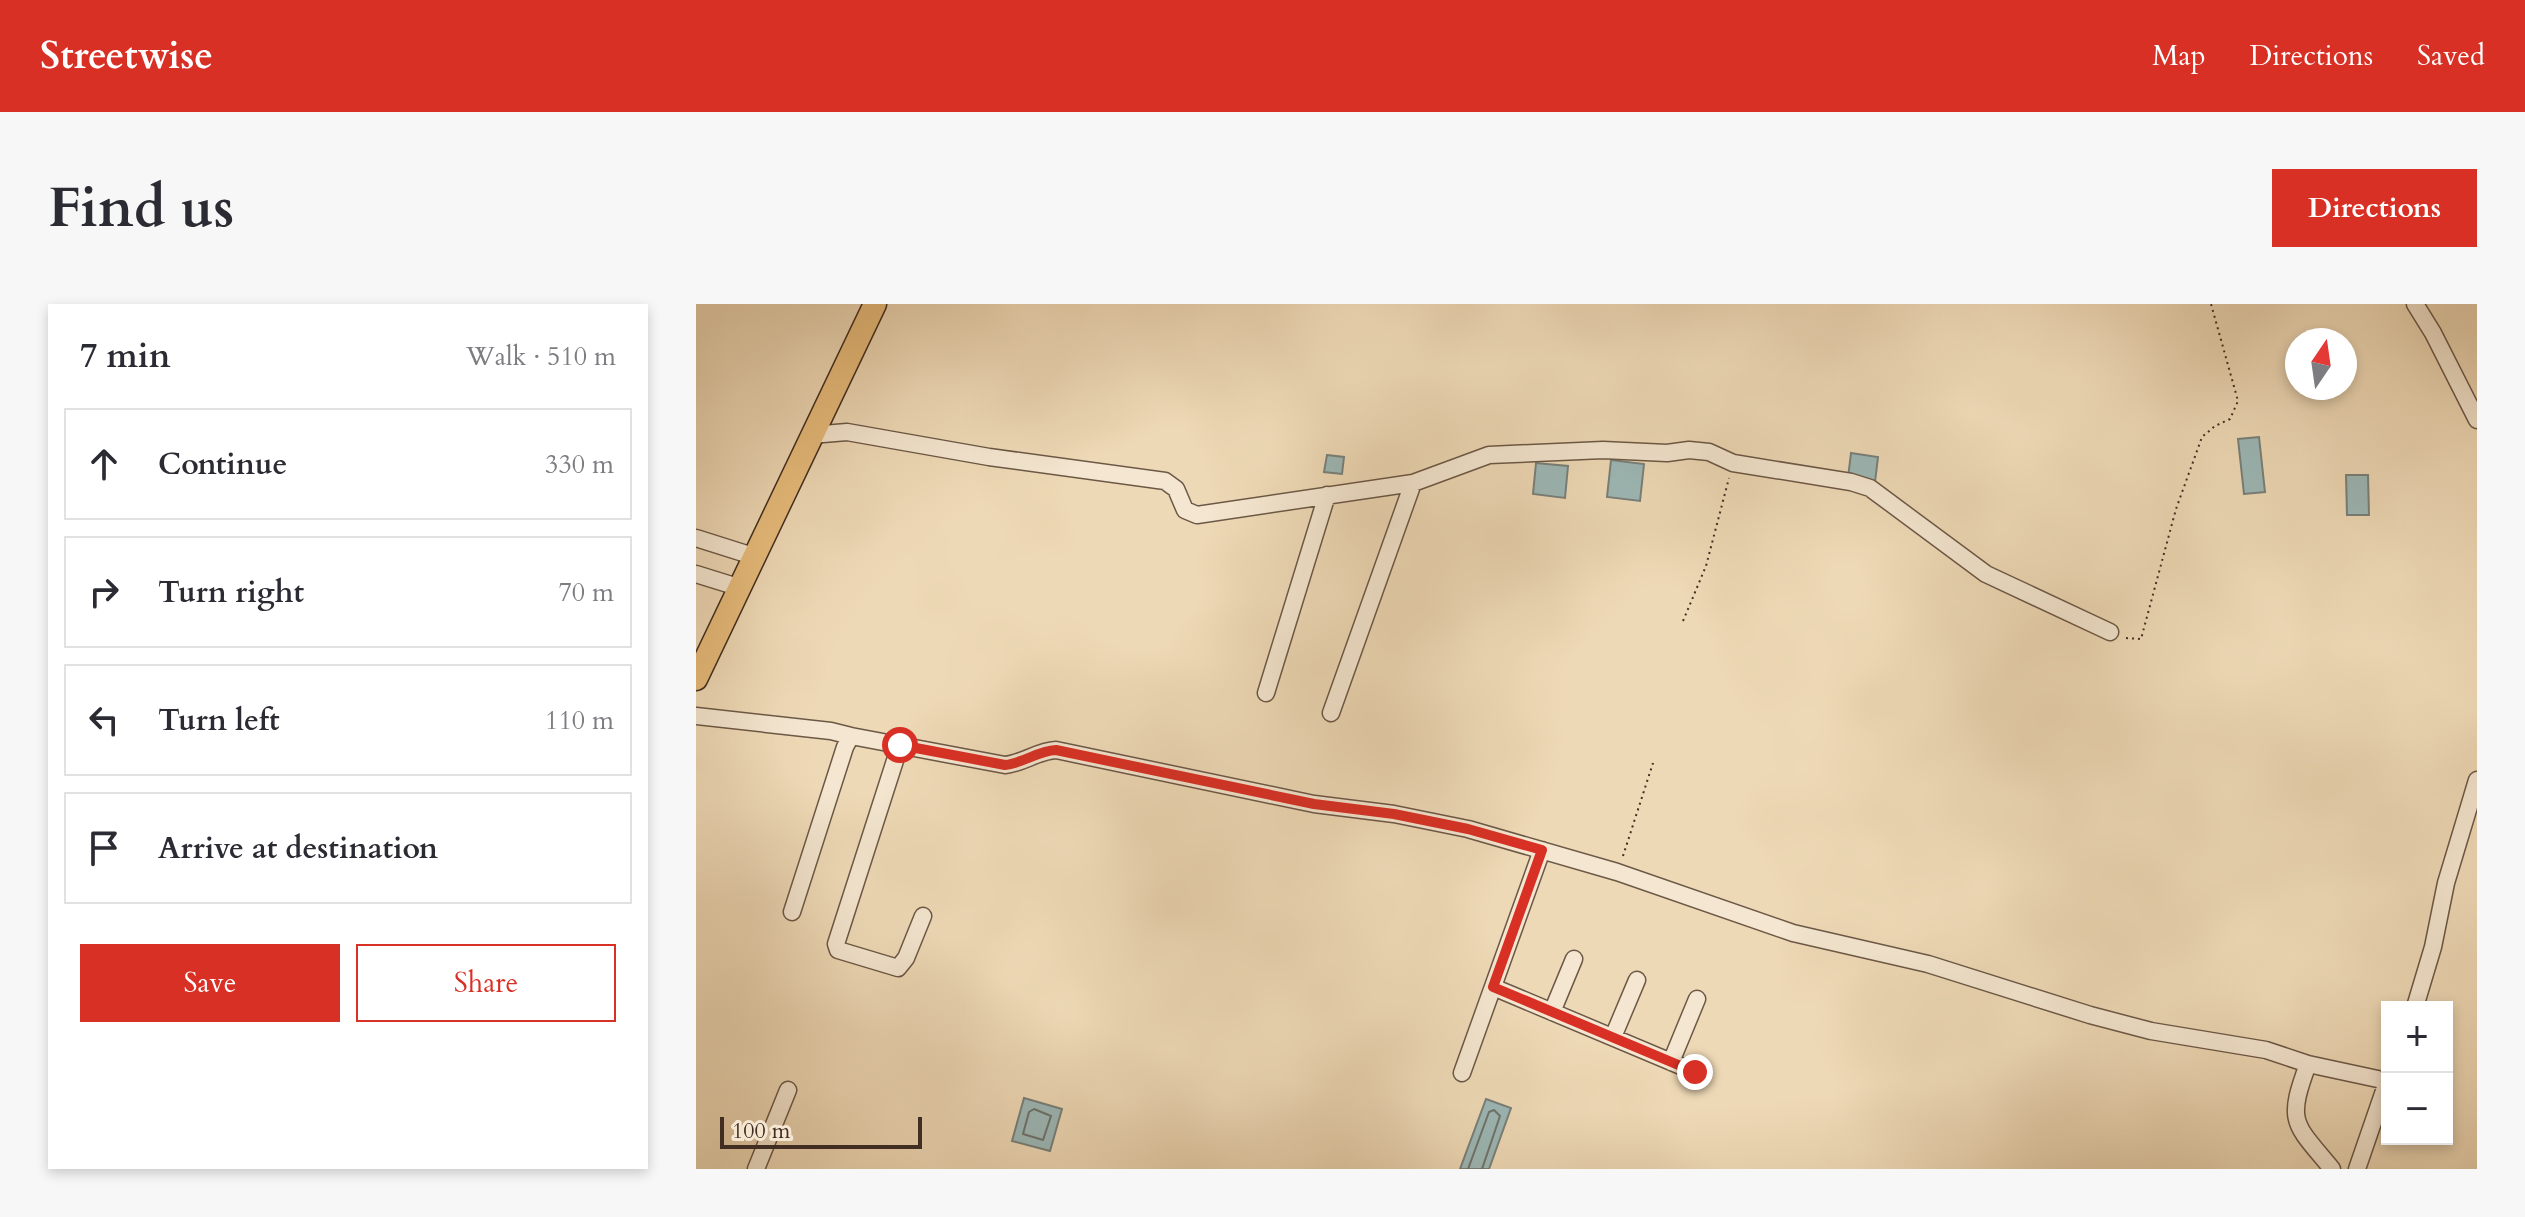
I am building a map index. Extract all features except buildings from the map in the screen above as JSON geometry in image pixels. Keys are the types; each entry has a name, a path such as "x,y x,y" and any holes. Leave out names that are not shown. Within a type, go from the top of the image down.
{"main road":[{"path":"699,665 741,588 875,304"}],"street":[{"path":"2415,304 2477,420"},
{"path":"811,435 847,432 989,457 1165,481 1176,489 1185,510 1197,515 1413,483 1489,455 1603,450 1709,452 1733,463 1851,482 1870,488 1986,574 2110,632"},
{"path":"1331,713 1413,483"},
{"path":"1266,693 1327,495"},
{"path":"696,538 756,557"},
{"path":"696,574 741,588"},
{"path":"696,716 831,731 1005,765 1020,763 1044,751 1056,750 1314,804 1468,829 1617,872 1793,933 1928,964 2090,1015 2151,1031 2266,1050 2308,1064 2381,1081"},
{"path":"792,912 851,736"},
{"path":"900,745 836,944 838,950 898,968 906,958 923,916"},
{"path":"2417,1001 2433,947 2449,871 2477,780"},
{"path":"1462,1073 1542,850"},
{"path":"1552,1012 1574,959"},
{"path":"1613,1037 1637,980"},
{"path":"1493,987 1695,1072"},
{"path":"1671,1062 1697,999"},
{"path":"2308,1064 2297,1092 2294,1117 2302,1133 2332,1169"},
{"path":"756,1169 788,1090"},
{"path":"2357,1169 2381,1099"}],"path":[{"path":"2110,632 2125,638 2141,639 2176,509 2202,437 2230,419 2235,412 2238,401 2211,304"},
{"path":"1683,621 1706,566 1733,463"},
{"path":"1617,872 1653,763"}],"water":[{"path":"2259,437 2265,492 2244,494 2238,439"},
{"path":"1851,453 1878,457 1875,482 1848,478"},
{"path":"1327,455 1344,457 1342,474 1324,472"},
{"path":"1611,460 1644,464 1640,501 1607,497"},
{"path":"1536,463 1568,466 1565,498 1533,494"},
{"path":"2346,475 2368,475 2369,515 2347,515"},
{"path":"1024,1098 1062,1109 1050,1151 1012,1141"},
{"path":"1486,1099 1511,1108 1489,1169 1460,1169"}],"route":[{"path":"900,745 1005,765 1020,763 1044,751 1056,750 1314,804 1394,814 1468,829 1542,850 1493,987 1695,1072"}]}
